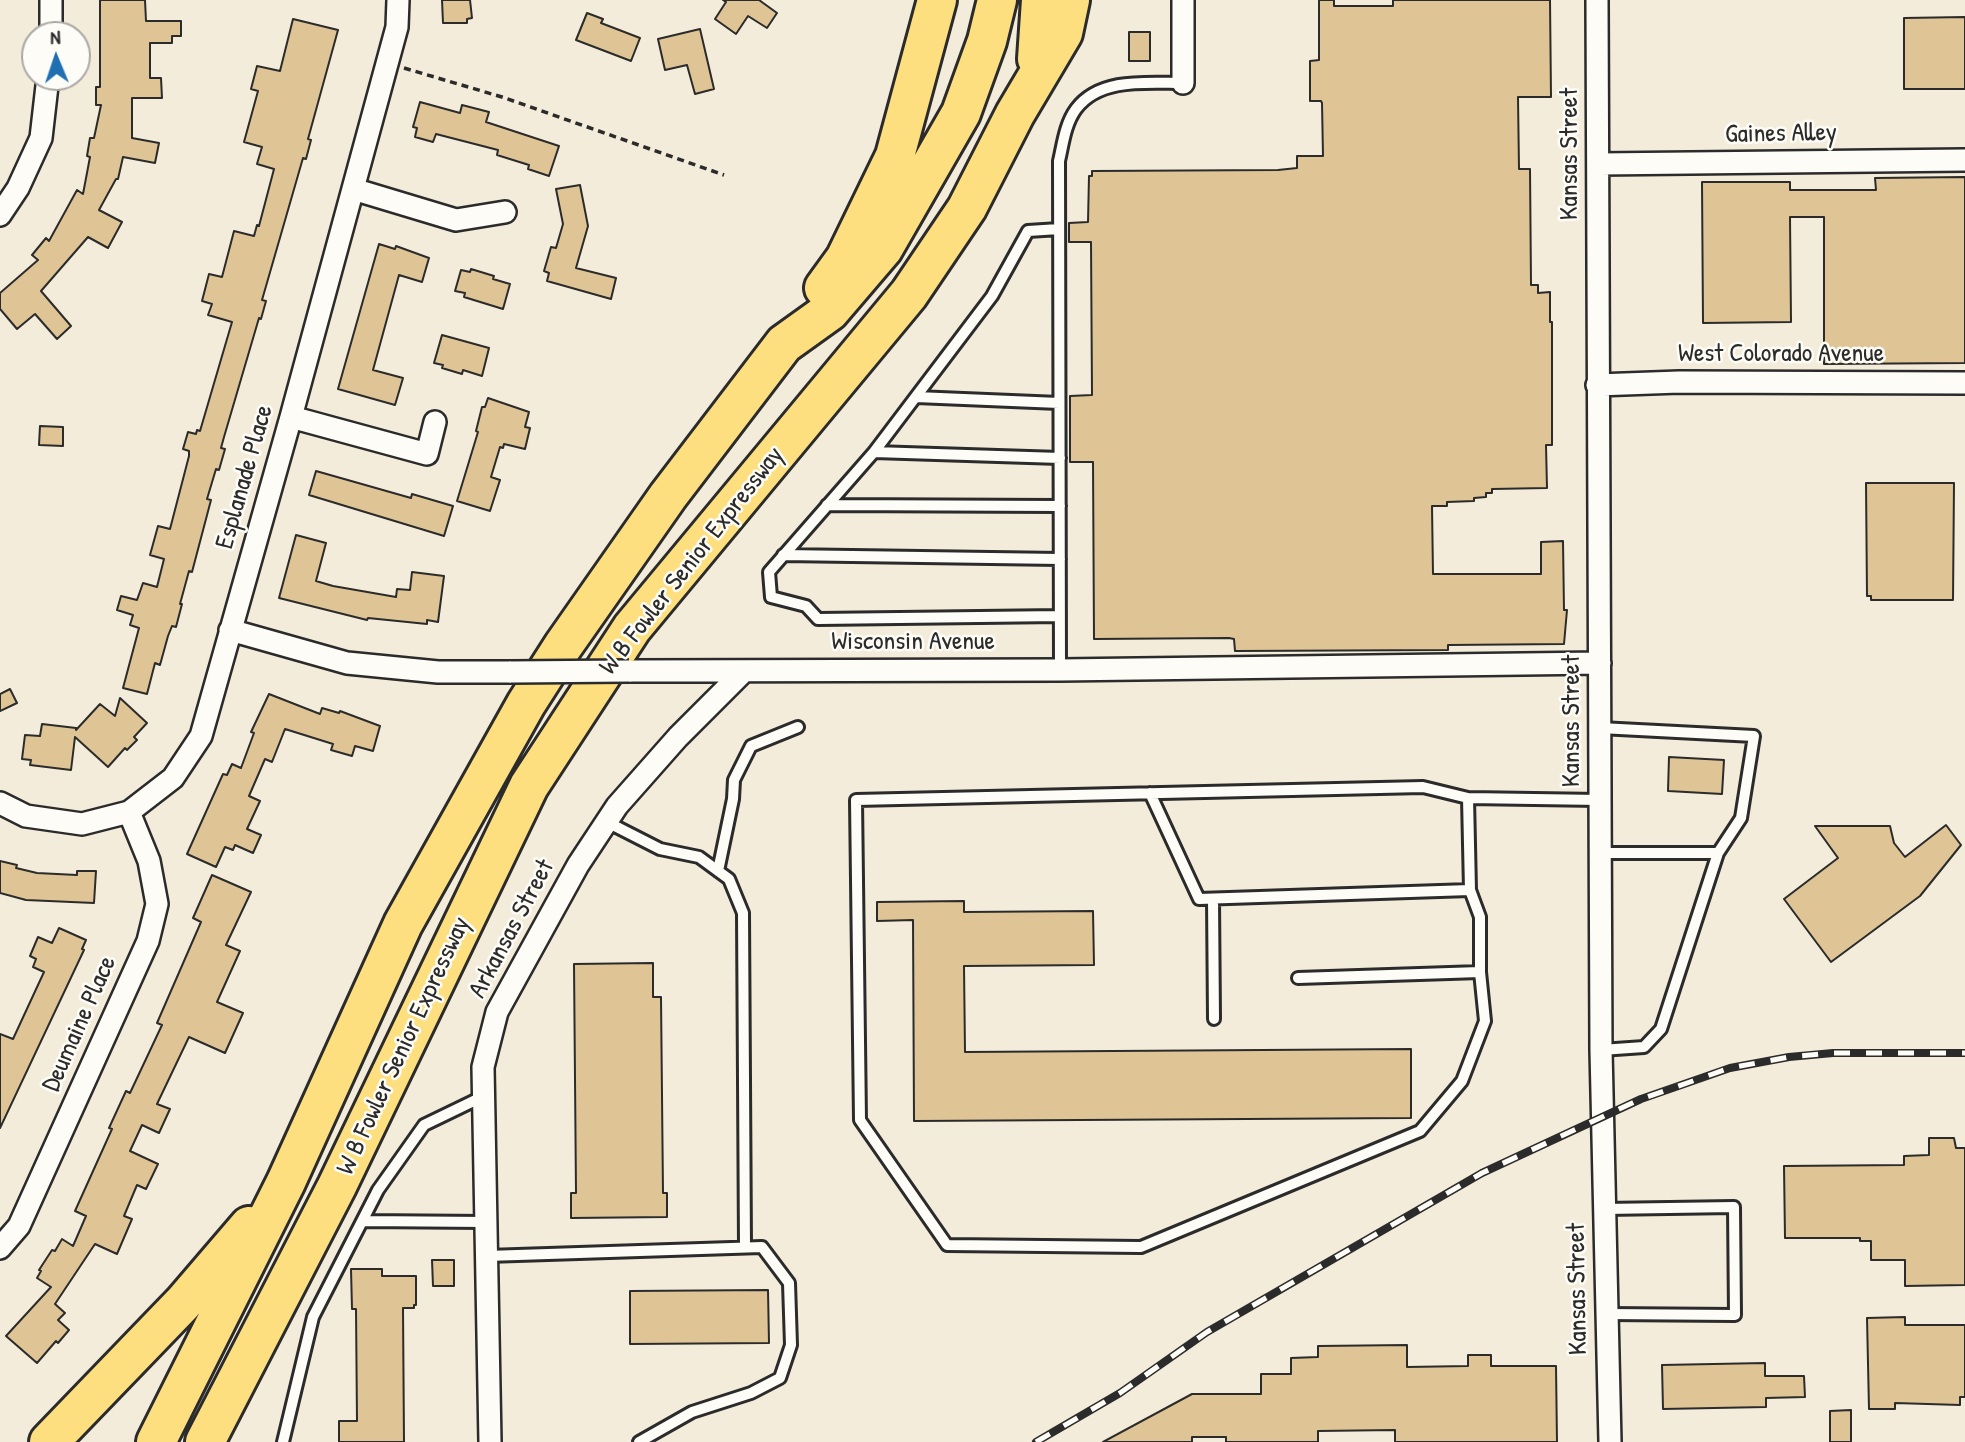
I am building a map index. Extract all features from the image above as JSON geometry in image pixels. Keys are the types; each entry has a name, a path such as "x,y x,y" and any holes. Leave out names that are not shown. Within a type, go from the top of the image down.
{"highway":[{"path":"784,344 845,259 895,156 937,0"},
{"name":"W B Fowler Senior Expressway","path":"156,1442 286,1182 403,924 526,704 563,646 668,496 784,344 830,311 883,249 961,113 987,41 997,0"},
{"name":"W B Fowler Senior Expressway","path":"205,1442 337,1186 529,786 632,628 909,294 967,208 1015,114 1035,82 1041,0"},
{"path":"1035,82 1063,33 1070,0"},
{"path":"49,1442 183,1303 286,1182"}],"street":[{"path":"51,0 51,21"},
{"name":"Esplanade Place","path":"0,803 26,816 82,824 129,812 173,778 201,736 397,27 398,0"},
{"path":"1183,0 1183,83"},
{"name":"Kansas Street","path":"1597,0 1601,1050 1610,1442"},
{"path":"0,215 18,188 41,138 46,91"},
{"name":"Gaines Alley","path":"1599,164 1965,160"},
{"path":"353,189 456,220 505,212"},
{"name":"West Colorado Avenue","path":"1597,385 1679,382 1965,383"},
{"path":"291,417 427,454 435,422"},
{"name":"Wisconsin Avenue","path":"230,630 347,663 438,672 1060,670 1600,663"},
{"name":"Arkansas Street","path":"490,1442 483,1067 497,1012 578,865 617,806 678,737 744,671"},
{"name":"Deumaine Place","path":"0,1248 19,1226 148,941 157,904 149,861 129,812"}],"lane":[{"path":"1060,670 1059,161 1066,130 1077,108 1105,87 1183,83"},
{"path":"1059,229 1028,230 992,296 916,397 874,452 769,572 771,597 806,606 818,619 1060,616"},
{"path":"916,397 1059,403"},
{"path":"874,452 1060,458"},
{"path":"827,505 1060,506"},
{"path":"783,555 1060,559"},
{"path":"718,872 733,799 734,780 751,746 798,727"},
{"path":"1600,728 1754,736 1741,818 1718,853 1661,1029 1644,1046 1601,1050"},
{"path":"1468,798 1469,890 1480,917 1480,972 1486,1021 1462,1081 1420,1131 1142,1247 947,1245 860,1120 856,800 1423,787 1468,798 1600,800"},
{"path":"1150,793 1199,899 1469,890"},
{"path":"607,822 660,849 699,857 729,879 743,913 745,1247"},
{"path":"1600,853 1718,853"},
{"path":"1213,899 1214,1019"},
{"path":"1298,978 1480,972"},
{"path":"283,1442 313,1317 378,1190 424,1125 484,1096"},
{"path":"1604,1209 1734,1207 1735,1315 1606,1314"},
{"path":"363,1221 486,1222"},
{"path":"487,1256 762,1247 789,1283 791,1345 780,1378 751,1393 692,1412 639,1442"}],"path":[{"path":"387,63 502,97 724,175"}],"building":[{"path":"100,0 145,0 146,21 181,21 181,36 172,36 172,43 150,43 150,78 161,78 162,98 132,98 132,138 159,143 155,163 123,157 118,179 99,210 122,222 108,248 88,237 41,291 71,326 57,339 35,314 17,329 0,309 0,293 38,260 32,255 46,238 49,241 77,190 83,194 90,157 87,156 90,138 94,138 101,105 96,105 96,87 100,87"},
{"path":"442,0 470,0 472,18 467,19 467,23 443,23"},
{"path":"723,0 759,0 777,13 767,28 748,16 736,34 715,19 726,2"},
{"path":"1319,0 1334,0 1334,6 1393,6 1393,0 1550,0 1551,97 1518,97 1519,169 1530,169 1531,285 1538,285 1538,293 1550,292 1552,445 1546,445 1547,488 1492,489 1492,493 1486,493 1486,497 1474,498 1474,501 1447,502 1447,506 1432,506 1433,574 1541,574 1541,542 1563,541 1564,610 1567,610 1564,644 1448,645 1448,650 1235,651 1234,639 1229,638 1094,639 1093,462 1070,462 1070,396 1092,395 1091,242 1069,242 1069,223 1088,222 1089,176 1092,176 1092,171 1278,170 1297,168 1297,156 1323,156 1322,103 1310,101 1310,61 1319,60"},
{"path":"587,13 603,19 601,23 640,38 631,61 576,40"},
{"path":"1965,17 1965,89 1904,89 1904,18"},
{"path":"293,19 338,30 308,139 311,140 306,159 303,158 262,300 266,301 261,319 259,318 221,448 225,449 207,499 211,500 192,572 189,571 176,627 172,626 160,665 155,663 147,694 123,688 139,628 130,625 133,615 117,610 121,596 137,600 143,583 157,587 164,559 150,555 158,526 170,529 189,456 189,451 183,449 188,432 196,434 197,430 200,431 232,322 208,315 212,304 202,301 209,274 222,277 234,231 254,236 274,169 257,164 262,147 244,142 258,91 251,89 257,66 280,71"},
{"path":"700,29 714,89 695,94 687,65 665,70 658,39"},
{"path":"1129,32 1150,32 1150,61 1129,61"},
{"path":"420,102 460,113 462,105 489,112 486,122 559,146 549,176 528,169 529,165 497,155 498,150 436,134 433,142 415,137 417,128 413,127"},
{"path":"1965,177 1965,363 1824,364 1824,217 1790,217 1791,322 1703,323 1702,182 1790,182 1790,190 1876,190 1875,178"},
{"path":"580,185 588,226 576,268 616,278 611,299 547,281 549,273 544,271 551,247 556,248 563,224 556,189"},
{"path":"379,244 395,249 396,246 429,258 422,282 399,275 373,370 403,378 395,405 338,389"},
{"path":"471,269 510,284 503,309 464,297 465,293 455,291 461,270 470,272"},
{"path":"442,335 489,348 482,376 463,370 462,374 434,363"},
{"path":"488,398 529,412 525,427 530,428 525,449 504,444 503,448 500,447 491,477 500,480 490,511 457,501 478,432 476,431 482,407 485,407"},
{"path":"40,426 63,427 63,446 39,445"},
{"path":"316,471 411,498 412,494 453,506 444,536 309,495"},
{"path":"1866,483 1954,483 1953,600 1871,600 1871,596 1867,596"},
{"path":"296,535 326,543 316,581 333,586 396,597 397,589 410,590 412,572 444,576 438,622 427,620 427,624 367,620 279,598"},
{"path":"10,689 17,703 0,711 0,694"},
{"path":"269,694 320,714 322,708 339,713 340,711 380,726 373,751 355,746 352,756 331,750 333,744 285,729 272,762 265,759 249,796 260,801 247,829 261,835 253,853 235,845 233,850 225,847 216,867 187,854 223,774 227,775 232,764 241,768 254,733 251,732"},
{"path":"120,698 147,723 134,737 137,740 127,750 125,748 108,767 75,737 71,770 30,765 31,760 22,759 25,735 40,736 42,724 76,730 100,704 115,716"},
{"path":"1669,757 1724,760 1722,794 1668,791"},
{"path":"1946,825 1961,845 1920,896 1831,962 1784,899 1838,858 1815,826 1890,826 1894,843 1905,857"},
{"path":"0,861 37,873 77,875 77,871 96,871 94,903 26,900 0,893"},
{"path":"212,875 251,892 226,945 240,951 217,1002 243,1013 225,1053 189,1037 157,1104 170,1109 159,1133 142,1125 130,1151 158,1164 146,1189 137,1185 124,1216 132,1219 117,1254 95,1244 55,1304 65,1313 58,1320 69,1330 37,1363 6,1336 51,1287 37,1278 52,1250 55,1251 62,1239 73,1246 86,1216 75,1211 126,1091 130,1093 162,1025 157,1023 201,922 193,918"},
{"path":"964,901 964,912 1093,911 1094,965 964,966 965,1052 1411,1049 1411,1118 914,1121 913,920 877,921 877,902"},
{"path":"59,928 86,940 82,949 84,950 0,1128 0,1034 13,1039 44,972 33,967 36,959 30,956 38,937 52,943"},
{"path":"653,963 653,997 661,997 663,1193 667,1193 667,1217 571,1218 571,1193 576,1193 574,964"},
{"path":"1929,1138 1954,1138 1956,1148 1965,1148 1965,1285 1905,1286 1905,1260 1871,1260 1871,1241 1860,1241 1860,1238 1785,1238 1784,1166 1904,1165 1904,1156 1929,1155"},
{"path":"432,1260 454,1260 454,1286 433,1286"},
{"path":"351,1269 382,1269 382,1276 416,1276 416,1305 414,1308 403,1308 404,1442 339,1442 339,1421 357,1421 356,1309 352,1309"},
{"path":"768,1290 769,1343 630,1344 630,1291"},
{"path":"1905,1317 1905,1325 1965,1325 1965,1397 1960,1397 1960,1405 1895,1403 1895,1409 1869,1409 1867,1318"},
{"path":"1407,1345 1407,1367 1468,1366 1468,1355 1491,1355 1491,1366 1556,1366 1557,1442 1395,1442 1395,1430 1318,1431 1318,1442 1226,1442 1226,1437 1192,1437 1192,1442 1103,1442 1192,1394 1261,1394 1261,1374 1291,1374 1291,1358 1318,1357 1318,1346"},
{"path":"1765,1363 1765,1376 1804,1376 1805,1397 1766,1398 1766,1407 1663,1409 1662,1365"},
{"path":"1851,1410 1851,1442 1830,1442 1830,1411"}],"railway":[{"path":"1036,1442 1120,1393 1207,1332 1482,1173 1641,1099 1730,1068 1789,1057 1833,1053 1965,1053"}]}
